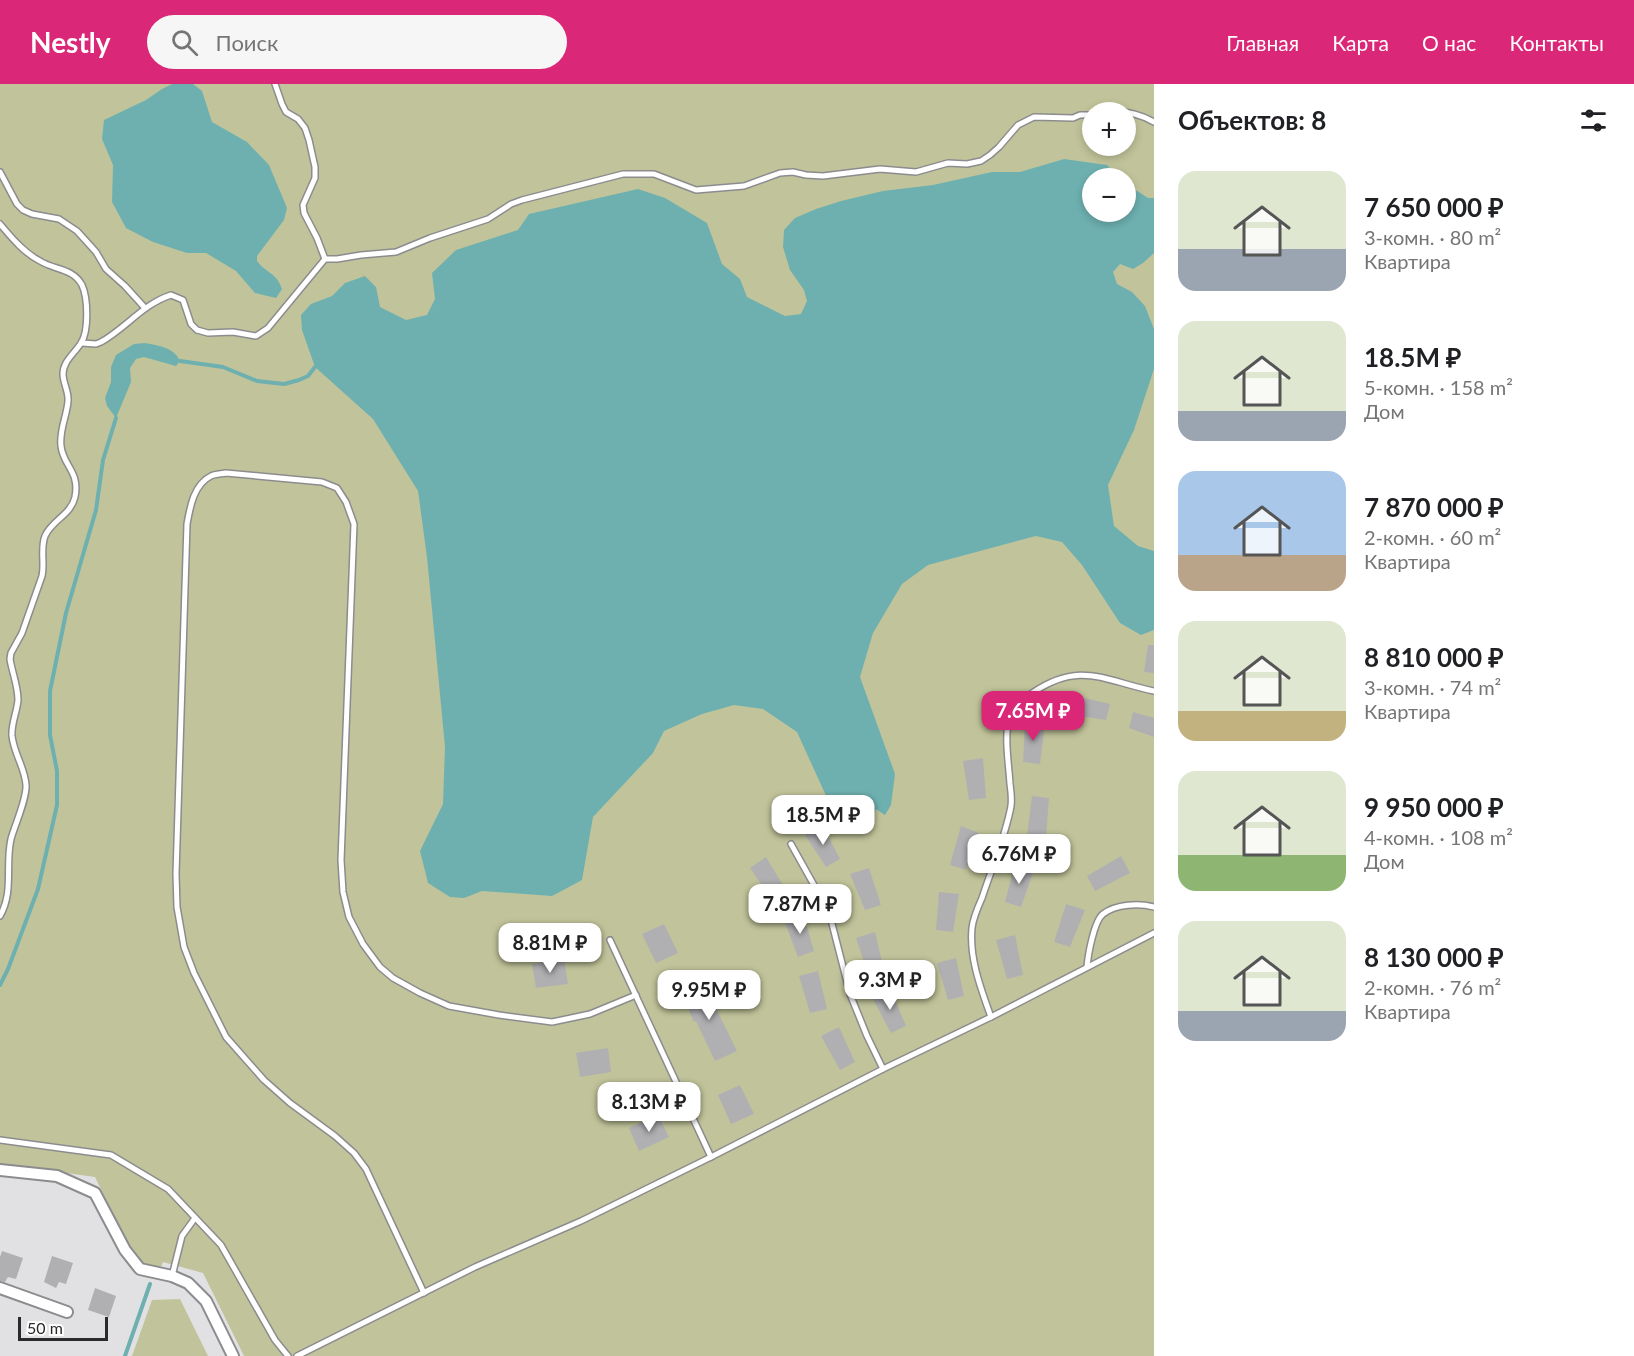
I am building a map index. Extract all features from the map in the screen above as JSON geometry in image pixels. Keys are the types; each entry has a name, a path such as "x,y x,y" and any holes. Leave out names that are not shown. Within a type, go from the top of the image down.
{"street":[{"path":"0,1170 57,1176 94,1193 125,1250 140,1269 172,1276 188,1283 206,1302 233,1356"},
{"path":"0,1288 67,1311"}],"lane":[{"path":"274,84 286,112 298,119 305,128 309,140 315,178 303,205 304,213 325,258"},
{"path":"1136,114 1154,122"},
{"path":"325,258 337,259 396,252 488,219 511,204 522,200 623,174 654,174 696,190 744,186 780,173 793,172 823,176 880,169 916,172 948,163 967,164 981,161 999,147 1018,125 1034,117 1074,118 1082,115"},
{"path":"0,172 17,204 23,210 58,219 76,231 96,252 106,269 144,308"},
{"path":"0,224 30,255 42,263 66,270 75,277 82,285 87,319 82,343 70,357 63,372 68,400 61,444 76,482 75,496 71,508 50,526 45,537 42,576 22,633 10,659 18,695 12,738 24,773 26,790 11,839 9,891 0,916"},
{"path":"82,343 101,342 144,308 167,296 176,296 183,300 191,324 197,330 208,333 233,332 255,336 268,327 325,258"},
{"path":"424,1293 366,1169 354,1152 281,1095 237,1051 226,1037 208,1004 184,947 177,907 176,874 187,524 191,504 199,486 211,476 226,473 322,482 337,488 346,502 354,524 341,860 343,892 349,917 363,944 381,967 393,978 449,1006 552,1022 590,1014 636,995"},
{"path":"992,1017 979,981 972,946 972,926 1012,804 1007,736 1009,720 1016,707 1031,693 1066,676 1083,674 1154,691"},
{"path":"791,844 829,912 850,994 883,1069"},
{"path":"1088,967 1090,947 1098,921 1103,914 1118,908 1143,904 1154,907"},
{"path":"297,1356 475,1267 581,1221 711,1157 883,1069 992,1017 1154,933"},
{"path":"610,940 711,1157"},
{"path":"0,1140 111,1155 168,1189 221,1245 275,1341 288,1356"},
{"path":"172,1276 182,1236 195,1218"}],"green space":[{"path":"0,84 1154,84 1154,1356 244,1356 203,1273 163,1262 161,1267 145,1264 131,1251 95,1177 0,1164"},
{"path":"180,1299 208,1356 132,1356 152,1300"}],"water":[{"path":"172,84 193,84 202,91 212,122 247,142 269,165 287,208 284,220 257,256 257,261 280,284 282,289 276,298 255,293 236,271 206,253 187,253 153,242 126,228 112,202 113,165 102,139 104,120 146,100"},
{"path":"1064,159 1107,165 1110,168 1082,168 1082,222 1136,222 1136,190 1148,198 1154,198 1154,253 1133,269 1120,264 1113,272 1117,284 1132,292 1145,306 1154,329 1154,369 1134,430 1108,485 1114,526 1138,546 1154,551 1154,630 1141,635 1120,623 1082,565 1062,542 1036,536 928,565 902,584 873,633 860,677 895,774 891,805 885,815 876,809 870,821 851,824 833,811 797,732 763,709 734,705 702,714 664,731 653,753 593,817 582,880 552,896 482,891 464,898 450,897 428,883 420,851 443,804 445,747 427,557 418,491 373,419 315,367 302,330 301,315 311,304 332,296 345,283 365,276 376,287 380,307 406,320 427,315 435,299 432,273 456,250 518,230 529,214 638,189 665,198 707,223 722,264 740,279 747,297 785,316 801,314 807,301 804,290 790,270 783,247 784,230 795,218 841,201 883,191 933,185 992,172 1020,172"},
{"path":"145,343 170,350 180,361 176,366 144,357 136,359 130,368 131,382 116,418 107,406 105,398 111,382 111,367 116,355 134,344"}],"building":[{"path":"1148,645 1154,645 1154,673 1144,672"},
{"path":"1071,695 1110,704 1106,720 1067,714"},
{"path":"1133,712 1154,718 1154,737 1129,728"},
{"path":"1025,722 1045,724 1040,764 1023,762"},
{"path":"983,758 986,798 969,800 963,761"},
{"path":"1032,796 1049,798 1046,838 1027,836"},
{"path":"822,825 840,859 826,867 805,835"},
{"path":"961,826 979,833 966,870 950,865"},
{"path":"1121,856 1130,873 1095,891 1087,876"},
{"path":"766,857 786,890 772,900 750,868"},
{"path":"1015,864 1034,870 1021,907 1005,902"},
{"path":"869,868 881,905 865,910 850,874"},
{"path":"939,892 959,894 953,932 936,930"},
{"path":"1066,904 1085,910 1070,947 1054,942"},
{"path":"803,914 814,951 798,957 784,920"},
{"path":"664,924 678,953 656,963 642,934"},
{"path":"875,932 884,970 868,974 856,938"},
{"path":"1015,935 1023,975 1007,979 996,940"},
{"path":"956,958 964,996 948,1000 937,963"},
{"path":"564,959 568,984 536,988 532,964"},
{"path":"818,971 827,1009 810,1013 799,976"},
{"path":"703,982 737,1051 715,1061 681,993"},
{"path":"891,990 906,1026 891,1033 873,999"},
{"path":"839,1027 855,1062 840,1070 821,1036"},
{"path":"608,1048 611,1072 580,1077 576,1053"},
{"path":"740,1085 754,1114 731,1124 718,1095"},
{"path":"658,1115 669,1137 639,1151 629,1128"},
{"path":"2,1251 23,1258 16,1279 8,1277 5,1282 0,1281"},
{"path":"52,1256 73,1263 66,1284 59,1282 56,1288 44,1282"},
{"path":"95,1288 116,1296 109,1317 88,1310"}],"waterway":[{"path":"180,361 223,367 257,381 284,384 308,376 315,367"},
{"path":"0,985 38,889 57,805 57,771 50,735 50,691 66,613 96,510 103,460 116,418"},
{"path":"125,1356 150,1284"}]}
